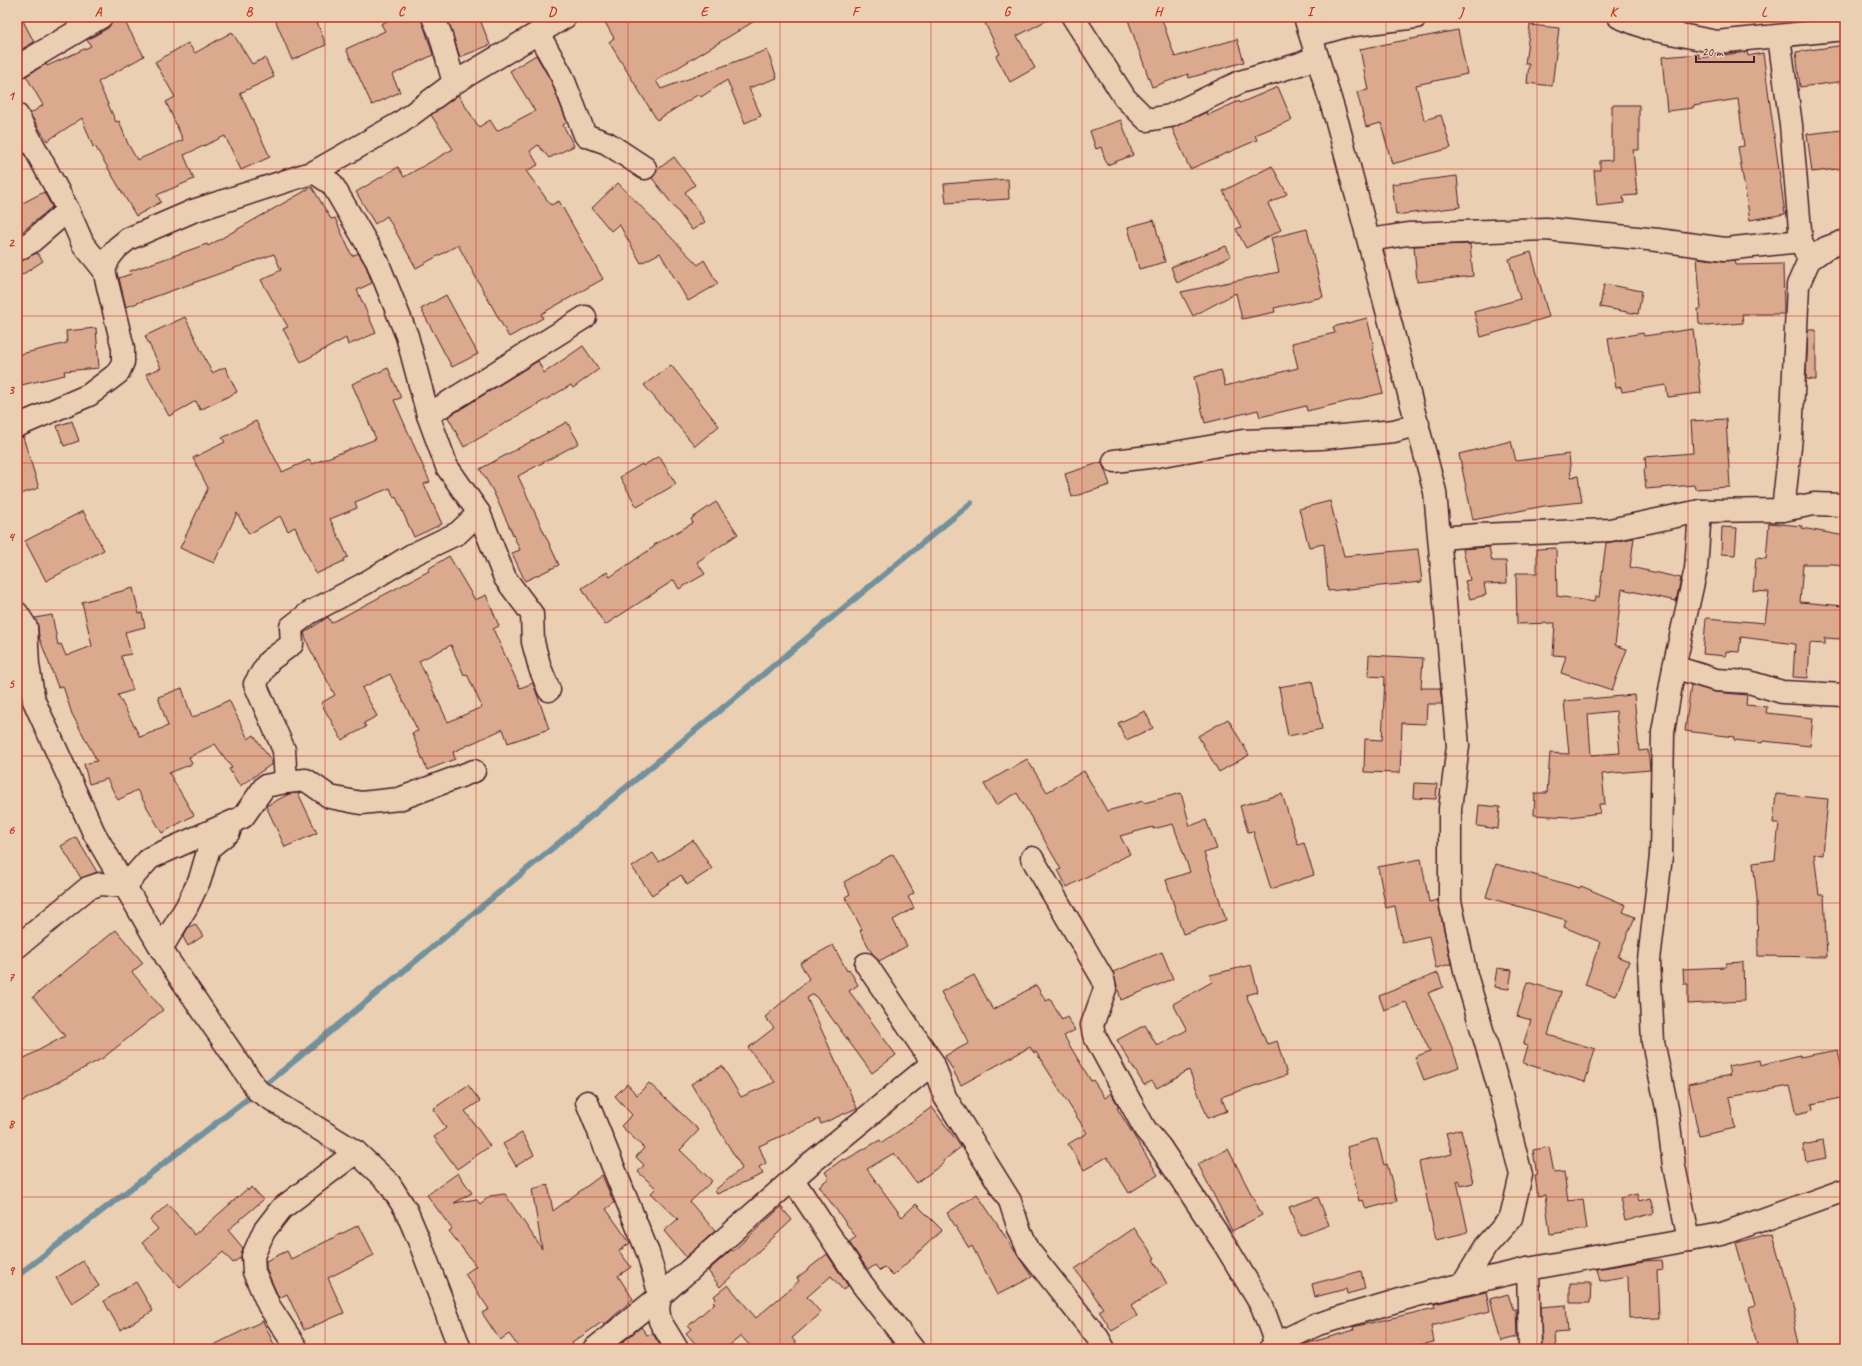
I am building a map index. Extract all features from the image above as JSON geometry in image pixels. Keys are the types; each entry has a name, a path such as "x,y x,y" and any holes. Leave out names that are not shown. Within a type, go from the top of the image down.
{"street":[{"path":"17,67 101,17"},
{"path":"433,17 440,33 454,83"},
{"path":"104,270 109,258 117,248 128,239 193,211 314,172 400,123 454,83 565,17"},
{"path":"1073,17 1125,98 1147,120 1170,116 1240,82 1300,64 1311,37"},
{"path":"1311,37 1346,26 1416,17"},
{"path":"1619,17 1650,29 1717,42 1779,37 1845,29"},
{"path":"538,33 562,76 585,135 607,143 645,168"},
{"path":"1311,37 1369,240 1435,492 1458,746 1450,809 1450,901 1466,975 1501,1095 1521,1175 1511,1218 1486,1246 1463,1284"},
{"path":"1779,37 1805,250 1798,285 1791,437 1783,510"},
{"path":"17,115 68,210 83,244 104,270 123,348 123,362 118,373 89,395 17,426"},
{"path":"314,172 332,184 377,261 407,336 428,415 447,467 479,513 505,578 532,614 534,642 540,668 549,690"},
{"path":"17,250 31,242 68,210"},
{"path":"1369,240 1408,234 1546,229 1658,240 1725,249 1805,250 1826,248 1845,241"},
{"path":"428,415 585,317"},
{"path":"1114,461 1157,456 1243,441 1321,438 1394,431 1418,424"},
{"path":"1440,538 1610,530 1700,511 1783,510 1814,504 1845,505"},
{"path":"1689,1240 1674,1166 1667,1108 1652,1042 1649,960 1661,856 1663,732 1674,667 1696,569 1700,511"},
{"path":"286,782 284,750 255,684 269,661 292,644 291,627 309,613 364,584 412,555 458,533 479,513"},
{"path":"17,613 26,627 28,665 26,705 94,834 161,949 258,1091 356,1152 390,1183 406,1210 420,1243 460,1349"},
{"path":"1674,667 1716,680 1749,682 1782,692 1845,695"},
{"path":"125,886 150,858 243,817 265,786 306,780 330,797 361,803 399,799 474,771"},
{"path":"161,949 187,906 200,879 209,848 229,832 230,823"},
{"path":"1032,858 1104,979 1105,989 1092,1025 1094,1035 1145,1129 1160,1147 1178,1173 1262,1306 1273,1347 1318,1324 1417,1295 1528,1269 1722,1234 1845,1190"},
{"path":"17,947 88,888 100,884 125,886"},
{"path":"866,964 933,1063 945,1097 1010,1201 1019,1229 1029,1250 1098,1338 1104,1349"},
{"path":"594,1349 660,1296 793,1180 933,1063"},
{"path":"587,1102 648,1253 660,1296 658,1309 660,1321 676,1349"},
{"path":"297,1349 269,1306 254,1272 253,1256 264,1231 281,1209 356,1152"},
{"path":"793,1180 862,1284 913,1349"},
{"path":"1528,1269 1530,1349"}],"building":[{"path":"17,17 21,17 34,42 17,52"},
{"path":"113,17 122,17 144,56 98,82 116,122 119,121 128,144 137,160 183,140 166,102 175,97 155,62 188,43 195,53 232,32 252,64 265,58 274,77 240,93 270,157 241,170 225,136 184,155 194,179 157,195 161,202 136,216 95,146 93,147 82,118 47,141 30,114 43,105 26,76 46,64 47,66 91,46 87,40 108,28 112,23"},
{"path":"274,17 315,17 326,45 292,60"},
{"path":"395,17 421,17 433,55 392,75 400,92 372,105 346,49 385,31 381,24"},
{"path":"447,17 479,17 490,45 460,57"},
{"path":"602,17 761,17 656,81 661,89 767,50 777,78 749,88 761,116 745,123 727,80 701,97 699,94 657,120 609,42 614,38"},
{"path":"982,17 1053,17 1017,36 1035,68 1010,82 996,56 1000,54"},
{"path":"1127,17 1161,17 1175,57 1237,39 1244,62 1189,78 1188,74 1152,87"},
{"path":"1530,25 1559,28 1552,86 1527,83 1529,64 1525,64"},
{"path":"1458,30 1467,74 1416,85 1424,120 1441,115 1451,148 1392,164 1381,123 1366,127 1357,92 1368,90 1360,49"},
{"path":"1845,45 1845,81 1800,87 1796,52"},
{"path":"1747,52 1748,56 1763,53 1785,214 1750,220 1738,147 1744,146 1738,99 1693,106 1693,108 1667,111 1662,57 1699,54 1699,58"},
{"path":"536,55 551,81 567,122 563,125 574,146 549,158 538,145 530,151 538,165 526,171 551,205 559,201 603,279 541,314 543,318 509,337 458,245 416,268 387,216 375,224 356,192 398,167 404,177 453,149 431,115 458,95 479,127 490,120 497,131 535,111 510,71"},
{"path":"1278,87 1292,120 1255,135 1257,140 1190,169 1172,128 1207,112 1208,115 1239,101 1240,103"},
{"path":"1612,105 1639,105 1639,150 1633,150 1637,195 1623,196 1624,203 1597,206 1594,170 1600,170 1600,161 1612,160"},
{"path":"1121,120 1133,155 1107,165 1101,147 1096,149 1090,131"},
{"path":"1842,130 1845,168 1812,172 1807,134"},
{"path":"674,157 695,185 685,192 705,222 692,230 652,178 657,170"},
{"path":"1272,166 1287,194 1268,204 1281,230 1246,248 1236,229 1241,227 1223,191"},
{"path":"1457,176 1460,207 1396,215 1392,184"},
{"path":"1008,179 1009,199 946,203 944,184"},
{"path":"618,183 698,265 704,260 718,284 688,301 660,253 641,263 619,224 611,231 592,208"},
{"path":"312,187 331,219 335,218 352,256 358,253 366,266 372,283 357,290 376,333 348,345 346,338 301,362 283,329 288,327 261,280 281,270 274,254 126,307 119,278 131,274 130,271 207,244 208,246"},
{"path":"44,192 52,207 17,236 17,206"},
{"path":"1154,220 1165,262 1139,269 1128,227"},
{"path":"1307,229 1323,297 1274,308 1275,312 1242,319 1236,293 1193,316 1181,292 1279,272 1271,238"},
{"path":"1470,244 1473,276 1417,282 1414,246"},
{"path":"1226,246 1231,256 1177,283 1171,267"},
{"path":"1531,252 1549,317 1481,337 1474,312 1520,299 1509,259"},
{"path":"37,253 43,261 17,278 17,262"},
{"path":"1697,258 1723,261 1735,260 1736,265 1783,264 1784,314 1742,314 1743,323 1707,326 1699,324 1698,309 1701,309"},
{"path":"1604,284 1642,291 1638,314 1600,307"},
{"path":"446,295 478,354 452,367 421,309"},
{"path":"185,317 212,373 225,367 237,392 200,410 196,401 169,416 146,374 161,368 145,336"},
{"path":"1367,318 1374,347 1372,348 1383,393 1307,411 1306,406 1260,417 1258,410 1205,423 1194,377 1221,370 1225,386 1298,368 1292,343 1335,333 1333,327"},
{"path":"96,328 99,368 64,371 65,375 17,386 17,355 67,343 66,331"},
{"path":"1693,329 1701,393 1668,397 1666,385 1622,392 1621,387 1616,388 1608,339 1643,333 1644,336"},
{"path":"1808,330 1816,330 1816,380 1806,379"},
{"path":"583,346 599,369 573,388 571,385 464,447 448,417 538,361 544,373"},
{"path":"671,365 719,426 695,446 644,385"},
{"path":"388,368 401,398 394,400 430,482 424,484 442,524 414,537 396,497 394,498 390,488 355,502 357,508 330,519 348,557 344,559 344,561 316,574 295,527 288,531 280,516 249,534 237,513 214,563 180,548 208,488 193,458 225,442 222,438 256,421 282,472 309,460 312,464 376,439 352,384"},
{"path":"1726,419 1730,487 1695,489 1694,485 1646,489 1644,469 1646,469 1645,457 1693,453 1691,421"},
{"path":"72,421 79,441 64,446 57,426"},
{"path":"567,422 579,443 518,476 559,565 525,581 512,553 520,550 493,491 480,469"},
{"path":"23,437 39,488 17,495 17,438"},
{"path":"1511,441 1516,461 1569,454 1571,477 1578,476 1582,502 1544,506 1473,520 1459,454"},
{"path":"659,456 676,484 637,507 620,477 642,464 643,466"},
{"path":"1102,462 1110,485 1072,497 1065,474"},
{"path":"1330,501 1344,556 1418,549 1422,582 1328,591 1324,544 1309,547 1299,509"},
{"path":"716,502 738,534 697,562 705,574 679,589 674,580 605,625 582,588 607,572 610,577 655,546 654,545 693,523 691,519"},
{"path":"83,511 104,550 46,581 25,541"},
{"path":"1769,523 1802,526 1802,528 1845,536 1845,568 1834,564 1803,564 1800,602 1844,606 1841,639 1825,638 1825,644 1810,643 1808,678 1793,677 1795,644 1741,637 1739,652 1726,651 1726,656 1703,654 1706,618 1765,623 1769,592 1753,591 1756,558 1766,559"},
{"path":"1722,527 1737,528 1735,555 1721,554"},
{"path":"1634,538 1630,567 1681,578 1676,601 1622,589 1615,645 1627,649 1612,690 1561,673 1566,656 1553,655 1555,623 1517,624 1516,573 1537,573 1537,549 1556,548 1557,596 1594,602 1595,597 1599,597 1606,543"},
{"path":"1489,547 1492,561 1506,561 1507,583 1484,584 1486,595 1470,599 1465,581 1470,580 1463,549"},
{"path":"449,556 475,600 486,595 499,626 493,629 520,688 533,683 549,729 508,743 503,729 453,752 455,759 427,770 412,733 418,731 390,674 362,688 377,716 364,723 366,727 342,740 321,703 335,695 309,647 304,633 328,617 331,623 429,571 428,569","holes":["451,645 464,675 467,674 482,707 448,722 419,661"]},
{"path":"133,588 139,614 142,613 145,627 125,632 131,654 121,656 133,690 118,695 140,737 168,726 158,697 182,688 192,718 229,700 248,739 254,735 272,762 272,764 240,786 229,769 232,768 215,744 189,757 192,764 169,773 194,815 162,833 137,790 118,800 107,779 89,784 84,764 97,761 72,714 63,686 58,687 39,637 38,626 35,618 52,615 58,645 61,644 66,656 92,646 82,602"},
{"path":"1369,655 1423,658 1421,688 1440,688 1442,704 1427,704 1426,724 1402,723 1400,773 1364,772 1365,739 1382,740 1385,677 1368,676"},
{"path":"1312,681 1322,729 1288,736 1279,687"},
{"path":"1691,685 1715,692 1747,695 1746,705 1767,707 1766,713 1813,718 1810,746 1763,741 1762,743 1734,740 1734,737 1685,731"},
{"path":"1634,695 1639,751 1648,750 1650,770 1602,774 1605,804 1599,804 1600,813 1570,817 1534,815 1535,793 1547,793 1550,753 1569,754 1564,701","holes":["1616,711 1620,753 1591,755 1588,714"]},
{"path":"1145,711 1153,728 1126,740 1118,723"},
{"path":"1228,719 1249,755 1219,772 1198,736"},
{"path":"1027,759 1047,792 1084,771 1107,811 1143,801 1144,803 1181,793 1190,826 1206,820 1217,849 1204,853 1226,920 1183,934 1166,880 1190,872 1173,824 1153,829 1153,827 1120,836 1130,854 1067,887 1058,870 1061,869 1017,793 996,805 984,784"},
{"path":"1414,783 1437,784 1436,799 1413,798"},
{"path":"298,793 317,833 285,847 266,806 289,794"},
{"path":"1282,794 1298,845 1304,843 1314,875 1271,889 1253,831 1248,832 1240,806"},
{"path":"1776,794 1828,799 1823,855 1814,854 1819,895 1824,895 1827,957 1758,956 1757,898 1753,863 1775,860 1779,823 1773,823"},
{"path":"1479,805 1500,807 1498,829 1477,826"},
{"path":"76,837 97,872 81,878 61,846"},
{"path":"693,840 712,869 687,885 681,875 652,895 632,867 653,853 659,862"},
{"path":"893,854 914,893 908,897 914,908 893,920 907,946 879,961 872,953 860,931 862,929 845,897 850,894 844,882"},
{"path":"1421,859 1429,902 1438,900 1451,964 1436,968 1429,936 1402,942 1395,906 1386,908 1378,867"},
{"path":"1496,864 1580,888 1581,886 1626,905 1623,912 1635,917 1618,957 1629,961 1616,996 1585,985 1600,942 1564,927 1566,920 1486,897"},
{"path":"195,924 203,936 188,946 183,937 188,928"},
{"path":"116,930 143,963 132,972 163,1010 103,1058 17,1104 17,1062 65,1036 33,997"},
{"path":"833,945 847,971 849,969 858,985 849,991 896,1055 872,1073 814,994 807,998 857,1108 821,1124 819,1119 759,1146 766,1163 759,1167 763,1174 717,1194 715,1190 742,1168 691,1084 722,1066 741,1097 775,1082 748,1048 774,1028 765,1017 809,979 800,963"},
{"path":"1162,952 1173,979 1121,1000 1113,972"},
{"path":"1743,962 1744,1001 1688,1004 1688,984 1684,984 1683,969 1726,967 1726,963"},
{"path":"1251,965 1258,992 1246,995 1267,1044 1277,1041 1287,1075 1221,1097 1227,1111 1208,1118 1189,1070 1157,1088 1152,1081 1144,1085 1117,1040 1145,1025 1157,1046 1187,1030 1173,1004 1212,982 1210,975"},
{"path":"1497,968 1512,970 1509,989 1494,987"},
{"path":"1438,973 1443,987 1428,993 1443,1024 1459,1067 1424,1080 1415,1057 1430,1051 1406,1002 1384,1010 1379,996"},
{"path":"974,975 993,1010 1036,985 1046,1001 1050,999 1062,1020 1067,1017 1075,1030 1064,1036 1091,1081 1093,1080 1105,1098 1111,1093 1119,1107 1117,1108 1158,1175 1129,1193 1107,1157 1084,1170 1068,1144 1087,1133 1036,1052 1034,1053 1030,1047 961,1085 945,1056 969,1043 941,992"},
{"path":"1527,982 1561,992 1548,1035 1595,1049 1585,1082 1523,1063 1528,1046 1523,1045 1531,1020 1517,1016"},
{"path":"1838,1050 1845,1085 1845,1097 1812,1104 1813,1110 1797,1114 1790,1086 1729,1097 1735,1128 1699,1136 1688,1084 1730,1075 1728,1066 1759,1060 1760,1065 1800,1055 1800,1057"},
{"path":"649,1083 699,1130 680,1150 712,1181 690,1202 715,1231 686,1257 664,1231 678,1219 651,1193 656,1188 638,1172 644,1165 636,1157 644,1148 621,1126 632,1115 615,1096 627,1084 637,1095"},
{"path":"468,1085 480,1101 465,1111 490,1146 457,1169 434,1137 446,1128 433,1109"},
{"path":"932,1107 961,1147 943,1161 944,1163 916,1183 894,1153 867,1169 902,1217 916,1204 942,1230 893,1276 884,1267 880,1271 875,1265 868,1270 849,1242 856,1237 819,1186 829,1178 825,1172 843,1159 845,1160 880,1140 882,1143"},
{"path":"1461,1129 1473,1183 1461,1186 1459,1180 1457,1181 1468,1232 1436,1240 1419,1162 1452,1154 1446,1133"},
{"path":"522,1133 534,1155 516,1166 503,1144"},
{"path":"1377,1138 1384,1165 1387,1164 1397,1201 1366,1209 1363,1200 1359,1201 1347,1147"},
{"path":"1823,1141 1826,1158 1806,1162 1803,1145"},
{"path":"1549,1147 1554,1173 1564,1172 1568,1201 1583,1199 1587,1229 1550,1234 1545,1195 1538,1196 1533,1150"},
{"path":"1228,1149 1262,1215 1232,1231 1198,1164"},
{"path":"458,1173 472,1193 454,1203 476,1199 480,1204 490,1196 505,1194 542,1249 532,1189 548,1185 553,1211 602,1175 614,1203 606,1209 630,1243 619,1251 631,1267 618,1276 633,1299 604,1325 602,1322 572,1343 577,1349 520,1349 509,1334 500,1340 482,1313 489,1309 465,1274 476,1266 449,1231 452,1229 427,1195"},
{"path":"251,1187 263,1200 228,1230 243,1248 241,1257 233,1263 223,1252 180,1288 142,1243 158,1229 150,1220 168,1204 195,1235"},
{"path":"977,1194 1032,1277 997,1295 972,1246 969,1248 947,1213"},
{"path":"1637,1194 1639,1201 1650,1198 1654,1213 1625,1221 1620,1198"},
{"path":"1318,1197 1329,1225 1300,1236 1289,1207"},
{"path":"781,1207 792,1220 720,1287 708,1271 731,1250 733,1251"},
{"path":"359,1225 374,1255 328,1278 344,1313 304,1330 287,1294 279,1298 266,1269 266,1261 287,1251 291,1259"},
{"path":"1134,1228 1155,1258 1153,1259 1167,1284 1131,1305 1137,1316 1112,1331 1099,1311 1103,1308 1075,1269"},
{"path":"1772,1233 1793,1310 1801,1349 1758,1349 1748,1308 1754,1306 1736,1243"},
{"path":"827,1254 848,1286 843,1290 831,1276 807,1297 821,1313 792,1338 800,1349 753,1349 741,1336 725,1349 700,1349 686,1333 691,1329 688,1326 715,1303 713,1302 716,1299 714,1296 728,1285 756,1318 799,1281 797,1278"},
{"path":"1662,1260 1663,1269 1657,1270 1659,1317 1629,1318 1628,1276 1600,1281 1597,1269 1644,1261"},
{"path":"83,1261 99,1286 72,1303 56,1278"},
{"path":"1361,1271 1365,1289 1347,1294 1346,1289 1315,1297 1312,1284"},
{"path":"136,1282 153,1311 120,1330 104,1301"},
{"path":"1570,1283 1591,1283 1590,1303 1570,1303"},
{"path":"1486,1292 1490,1311 1431,1326 1434,1342 1401,1349 1303,1349 1303,1345 1305,1344 1354,1330 1353,1327 1435,1308 1434,1304"},
{"path":"1508,1294 1513,1309 1516,1309 1517,1337 1501,1341 1490,1299"},
{"path":"1566,1305 1568,1332 1555,1333 1556,1349 1542,1349 1541,1307"},
{"path":"263,1321 276,1349 206,1349 238,1333"},
{"path":"641,1327 647,1335 653,1334 662,1349 623,1349 619,1345"}],"waterway":[{"path":"17,1276 258,1091 971,503"}]}
